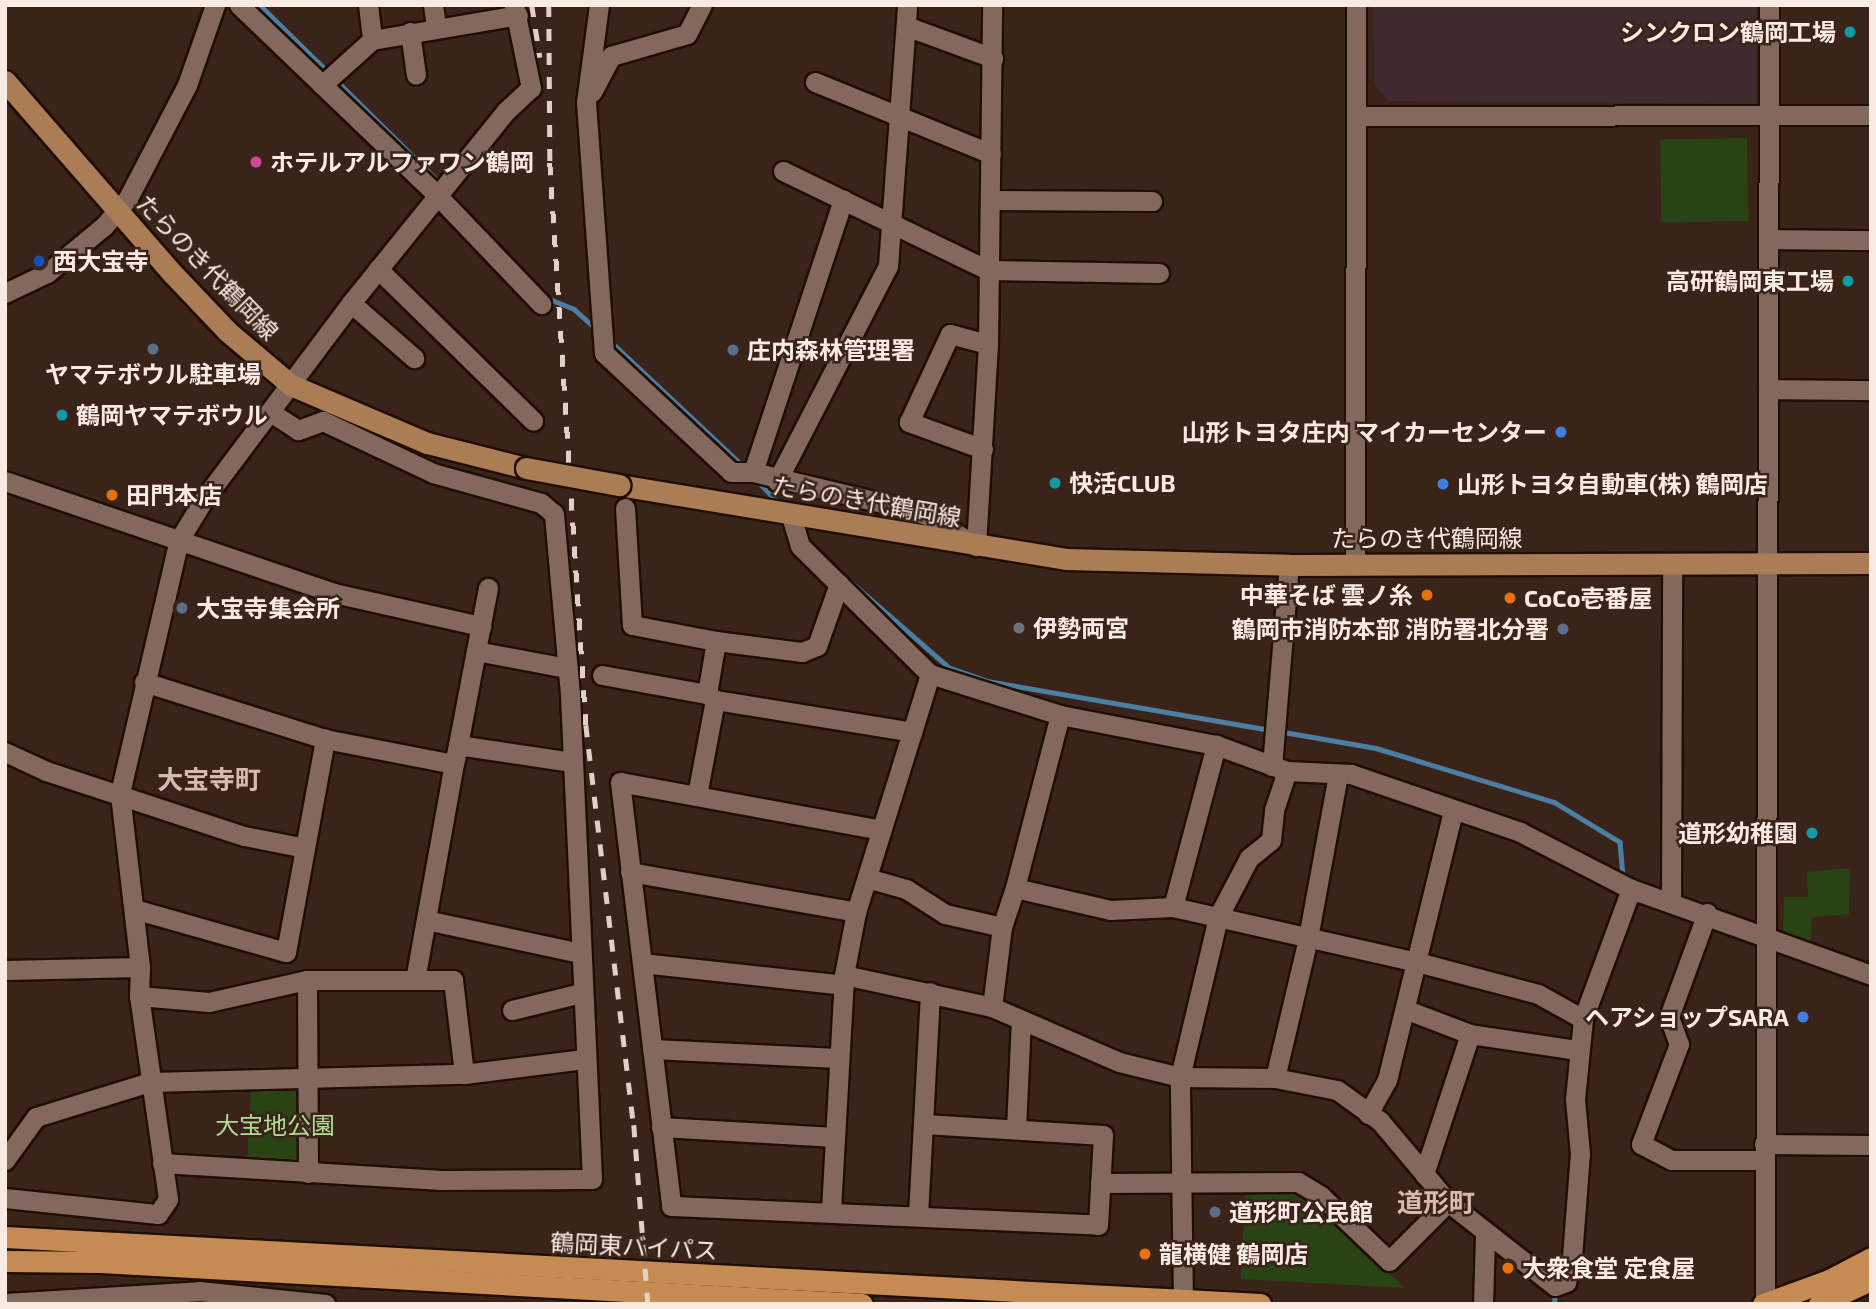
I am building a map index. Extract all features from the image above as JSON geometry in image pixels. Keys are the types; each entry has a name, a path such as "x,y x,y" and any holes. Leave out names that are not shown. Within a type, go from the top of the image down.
{"highway":[{"name":"鶴岡東バイパス","path":"5,1237 1260,1304"},
{"path":"1764,1303 1829,1280 1871,1258"},
{"name":"鶴岡東バイパス","path":"5,1261 100,1262 862,1304"},
{"path":"1819,1304 1871,1280"}],"main road":[{"name":"たらのき代鶴岡線","path":"5,81 117,212 227,331 291,384 427,443 526,468 976,546 1133,563 1871,563"}],"street":[{"path":"5,293 47,273 117,212 187,85 215,5"},
{"path":"240,5 437,195 541,304"},
{"path":"368,5 372,40"},
{"path":"433,5 436,27"},
{"path":"599,5 586,102 604,353 731,472 753,472 777,481 911,510 929,516 976,546 988,344 992,5"},
{"path":"586,102 611,56 687,34 702,5"},
{"path":"777,481 888,266 907,5"},
{"path":"1354,565 1356,5"},
{"path":"1764,1303 1769,5"},
{"path":"5,1198 158,1214 168,1199 139,996 140,967 120,793 179,540 204,499 272,412 351,303 437,195 531,88 516,10 372,40 323,85"},
{"path":"906,26 993,58"},
{"path":"410,32 416,75"},
{"path":"815,82 991,154"},
{"path":"1356,116 1871,115"},
{"path":"783,171 988,270 1160,273"},
{"path":"753,472 843,200"},
{"path":"991,200 1152,201"},
{"path":"1769,239 1871,240"},
{"path":"378,269 533,421"},
{"path":"351,303 414,358"},
{"path":"983,449 909,422 950,334 988,344"},
{"path":"1768,390 1871,390"},
{"path":"162,1163 441,1180 592,1179 584,1059 567,668 554,514 541,503 433,473 323,421 298,430 272,412"},
{"path":"5,481 334,593 481,626"},
{"path":"625,508 632,625 802,652 817,646 839,584"},
{"path":"790,513 800,546 930,674 1060,715 1216,745 1279,768 1351,774 1453,812 1520,832 1631,889 1707,913 1871,975"},
{"path":"1671,902 1672,564"},
{"path":"1183,1301 1180,1077 1218,917 1249,858 1270,840 1279,768 1289,565"},
{"path":"415,980 488,588"},
{"path":"696,795 711,697 716,640"},
{"path":"476,651 567,668"},
{"path":"831,1210 844,980 856,912 930,674"},
{"path":"603,675 912,732"},
{"path":"144,682 325,739 456,755 572,762"},
{"path":"992,1007 1002,927 1015,888 1060,715"},
{"path":"134,909 286,952 325,739"},
{"path":"1173,907 1216,745"},
{"path":"5,752 46,771 120,793 244,836 305,848"},
{"path":"1275,1079 1308,937 1338,774"},
{"path":"881,830 620,782 671,1206 831,1210 1098,1225 1103,1135 924,1124"},
{"path":"1368,1114 1387,1080 1407,1010 1428,900 1453,812"},
{"path":"631,872 856,912"},
{"path":"867,878 906,889 945,914 1002,927"},
{"path":"1015,888 1110,910 1173,907 1417,962 1538,994 1583,1019"},
{"path":"642,963 844,980 930,992 992,1007 1119,1062 1180,1077 1275,1079 1337,1090 1380,1121 1448,1202 1485,1235 1555,1286 1566,1282 1580,1154 1574,1099 1577,1050 1583,1019 1631,889"},
{"path":"1707,913 1669,1017 1679,1044 1641,1144 1671,1160 1871,1144"},
{"path":"426,920 580,953"},
{"path":"5,970 140,967"},
{"path":"139,996 209,1002 307,979 453,980 464,1074"},
{"path":"307,979 308,1173"},
{"path":"918,1215 930,992"},
{"path":"512,1010 581,993"},
{"path":"1407,1010 1470,1034 1577,1050"},
{"path":"1016,1129 1021,1020"},
{"path":"1424,1174 1470,1034"},
{"path":"652,1049 839,1058"},
{"path":"5,1160 36,1117 150,1082 464,1074 584,1059"},
{"path":"662,1127 835,1137"},
{"path":"1101,1183 1298,1182 1321,1196 1390,1261 1448,1202"},
{"path":"1483,1304 1485,1235"},
{"path":"5,1303 199,1291 325,1304"}],"shaded area":[{"path":"1373,5 1756,5 1756,104 1388,101 1375,85"}],"green space":[{"path":"1747,138 1748,221 1661,223 1660,140"},
{"path":"1850,868 1849,914 1812,917 1811,942 1783,931 1784,897 1808,897 1807,872"},
{"name":"大宝地公園","path":"251,1089 299,1089 301,1166 247,1162"},
{"path":"1245,1187 1292,1188 1312,1201 1405,1288 1241,1279"}],"waterway":[{"path":"260,5 329,73"},
{"path":"336,80 441,184"},
{"path":"447,191 486,233"},
{"path":"547,298 574,309 595,328"},
{"path":"610,341 741,464"},
{"path":"757,480 780,505"},
{"path":"836,569 950,668 987,681 1270,730"},
{"path":"1278,731 1376,748 1554,802 1620,842 1623,877"},
{"path":"1554,1304 1555,1292"}],"railway":[{"path":"532,5 540,57"},
{"path":"549,5 550,163 586,725 634,1125 648,1304"}],"place":[{"name":"シンクロン鶴岡工場","path":"1850,32"},
{"name":"ホテルアルファワン鶴岡","path":"256,162"},
{"name":"西大宝寺","path":"39,261"},
{"name":"高研鶴岡東工場","path":"1848,281"},
{"name":"ヤマテボウル駐車場","path":"153,349"},
{"name":"庄内森林管理署","path":"733,350"},
{"name":"鶴岡ヤマテボウル","path":"62,415"},
{"name":"山形トヨタ庄内 マイカーセンター","path":"1561,432"},
{"name":"快活CLUB","path":"1055,483"},
{"name":"山形トヨタ自動車(株) 鶴岡店","path":"1443,484"},
{"name":"田門本店","path":"112,495"},
{"name":"中華そば 雲ノ糸","path":"1427,595"},
{"name":"CoCo壱番屋","path":"1510,598"},
{"name":"大宝寺集会所","path":"182,608"},
{"name":"伊勢両宮","path":"1019,628"},
{"name":"鶴岡市消防本部 消防署北分署","path":"1563,629"},
{"name":"道形幼稚園","path":"1812,833"},
{"name":"ヘアショップSARA","path":"1803,1017"},
{"name":"道形町公民館","path":"1215,1212"},
{"name":"龍横健 鶴岡店","path":"1145,1254"},
{"name":"大衆食堂 定食屋","path":"1508,1268"}],"district":[{"name":"大宝寺町","path":"209,779"},
{"name":"道形町","path":"1436,1202"}]}
